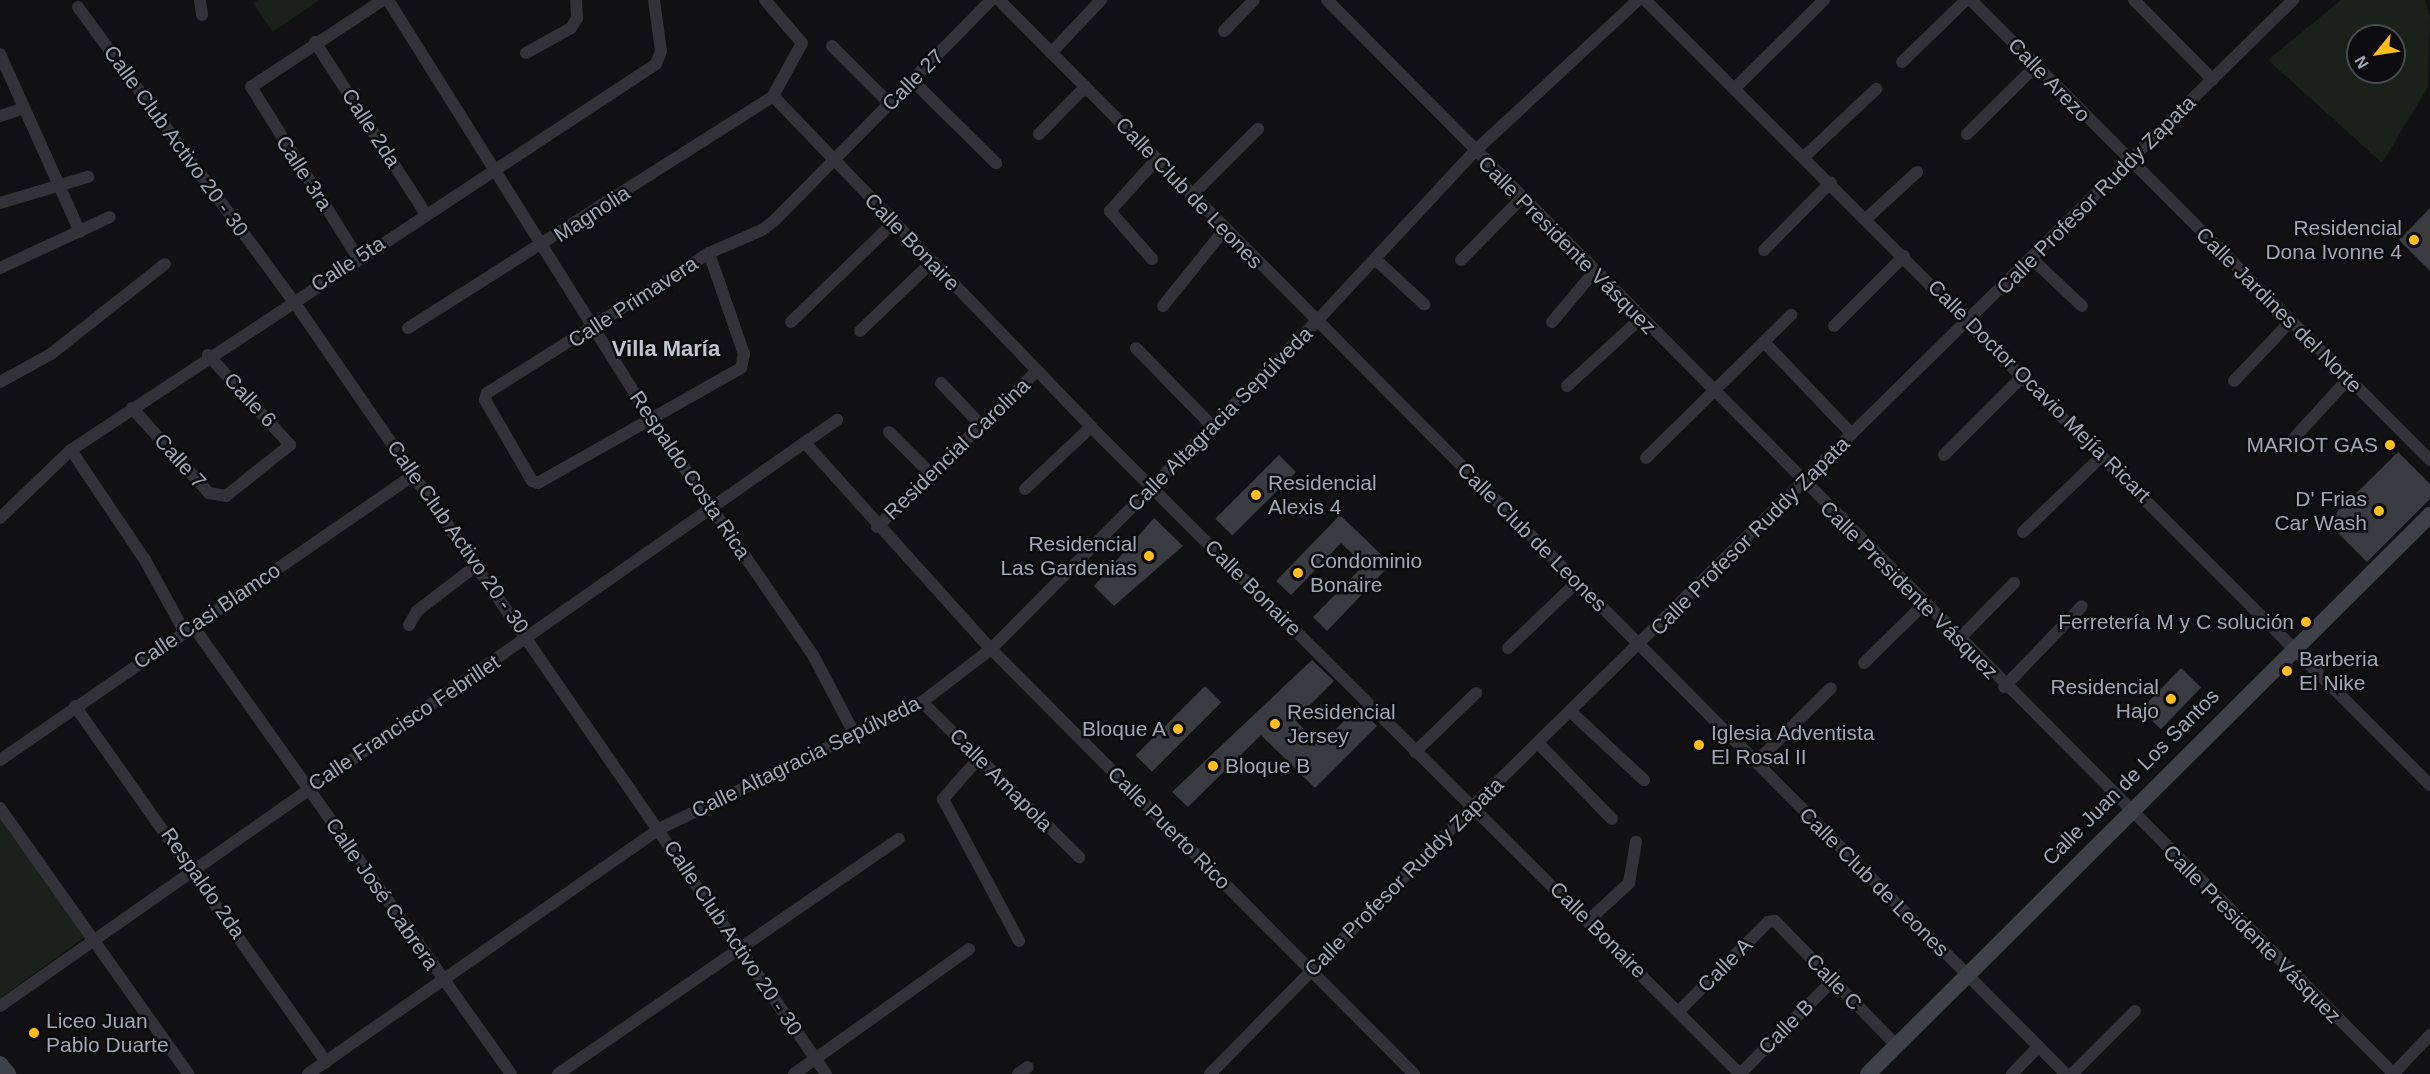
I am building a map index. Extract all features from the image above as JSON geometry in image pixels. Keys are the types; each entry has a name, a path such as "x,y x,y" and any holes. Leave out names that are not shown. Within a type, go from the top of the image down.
{"street":[{"path":"200,0 202,15"},
{"path":"315,42 383,0"},
{"name":"Respaldo Costa Rica","path":"388,0 650,418 813,655 856,737"},
{"path":"526,53 571,28 577,18 576,0"},
{"name":"Calle 5ta","path":"0,518 71,450 208,355 656,64 661,51 654,0"},
{"path":"765,0 802,43 773,96"},
{"name":"Calle 27","path":"834,160 992,0"},
{"name":"Calle Club de Leones","path":"999,0 1315,323 1641,645 2066,1074"},
{"path":"1051,52 1101,0"},
{"path":"1224,31 1254,0"},
{"name":"Calle Presidente Vásquez","path":"1327,0 2004,687 2393,1074"},
{"name":"Calle Altagracia Sepúlveda","path":"308,1074 441,977 659,829 856,737 922,702 991,649 1315,323 1475,152 1638,0"},
{"name":"Calle Doctor Ocavio Mejía Ricart","path":"1645,0 1832,182 2292,648 2428,780"},
{"path":"1736,87 1824,0"},
{"path":"1902,62 1966,0"},
{"name":"Calle Arezo","path":"1971,0 2127,159"},
{"path":"2134,0 2213,80"},
{"name":"Calle Profesor Ruddy Zapata","path":"1210,1074 1471,807 1641,645 1802,483 1969,321 2127,159 2213,80 2289,2"},
{"name":"Calle Club Activo 20 - 30","path":"78,7 292,299 415,474 826,1074"},
{"name":"Calle 3ra","path":"315,42 251,87 358,258"},
{"name":"Calle 2da","path":"315,42 426,214"},
{"path":"832,46 890,104"},
{"path":"0,54 55,184 80,232"},
{"path":"1967,134 2037,66"},
{"path":"913,81 996,163"},
{"path":"1040,134 1085,87"},
{"path":"1805,156 1876,89"},
{"name":"Calle Bonaire","path":"773,96 892,223 1091,427 1415,752 1590,919 1740,1074"},
{"name":"Magnolia","path":"408,328 543,247 773,96"},
{"path":"0,116 22,110"},
{"path":"1191,196 1258,129"},
{"name":"Calle Jardines del Norte","path":"2127,159 2430,460"},
{"name":"Calle Primavera","path":"650,418 535,483 484,396 593,330 710,254 774,221 834,160"},
{"path":"1152,259 1110,211 1156,160"},
{"path":"1867,218 1917,172"},
{"path":"0,203 55,184 88,177"},
{"path":"1764,250 1832,182"},
{"path":"1461,260 1521,199"},
{"path":"0,268 110,217"},
{"path":"791,322 892,223"},
{"path":"1163,306 1224,230"},
{"path":"650,418 745,361 710,254"},
{"path":"1834,326 1905,256"},
{"path":"2031,258 2082,306"},
{"path":"1375,259 1424,304"},
{"path":"860,331 931,263"},
{"path":"0,382 51,354 165,264"},
{"path":"1552,322 1594,272"},
{"path":"1646,458 1791,315"},
{"path":"1567,386 1640,319"},
{"path":"2234,381 2290,321"},
{"path":"1764,342 1852,434"},
{"path":"1136,348 1213,427"},
{"name":"Calle 6","path":"208,355 290,446"},
{"name":"Residencial Carolina","path":"877,527 980,424 1037,371"},
{"path":"1944,455 2023,376"},
{"path":"2295,436 2348,379"},
{"path":"941,383 980,424"},
{"name":"Calle 7","path":"132,408 216,497 226,496 290,446"},
{"name":"Calle Francisco Febrillet","path":"0,1006 195,871 308,788 713,511 807,445 837,420"},
{"path":"1025,489 1091,427"},
{"path":"889,432 930,474"},
{"name":"Calle Puerto Rico","path":"807,445 877,527 991,649 1414,1074"},
{"name":"Calle José Cabrera","path":"71,450 188,629 308,788 511,1074"},
{"path":"2023,532 2102,456"},
{"name":"Calle Casi Blamco","path":"0,760 75,706 415,474"},
{"name":"Calle Juan de Los Santos","path":"1868,1074 2128,811 2430,515"},
{"path":"409,625 417,611 477,565"},
{"path":"1508,648 1577,582"},
{"path":"1958,640 2014,583"},
{"path":"1864,663 1923,604"},
{"path":"2004,687 2082,606"},
{"path":"1756,762 1831,688"},
{"path":"1415,752 1476,693"},
{"name":"Calle Amapola","path":"922,702 1079,857"},
{"name":"Respaldo 2da","path":"75,706 195,871 326,1062"},
{"path":"1571,712 1644,780"},
{"path":"1538,743 1612,819"},
{"path":"979,758 943,799 1019,941"},
{"path":"0,808 188,1074"},
{"path":"558,1074 899,839"},
{"path":"1590,919 1629,883 1636,842"},
{"name":"Calle A","path":"1679,1011 1771,921"},
{"name":"Calle C","path":"1771,921 1896,1045"},
{"path":"794,1074 817,1060 969,949"},
{"name":"Calle B","path":"1740,1074 1833,980"},
{"path":"2072,1074 2135,1011"},
{"path":"2393,1074 2430,1035"},
{"path":"2012,1074 2038,1047"},
{"path":"0,1064 8,1074"}],"shaded area":[{"path":"258,0 319,0 273,32 253,3"},
{"path":"2341,0 2425,0 2430,16 2428,87 2382,163 2268,60"},
{"path":"0,817 85,937 0,998"}],"building":[{"name":"Residencial Dona Ivonne 4","path":"2430,208 2430,271 2399,240"},
{"name":"D' Frias Car Wash","path":"2398,452 2430,484 2430,499 2367,562 2327,522"},
{"name":"Residencial Alexis 4","path":"1279,455 1296,472 1232,536 1215,519"},
{"name":"Condominio Bonaire","path":"1340,515 1391,564 1327,631 1313,617 1364,565 1341,543 1291,595 1276,581"},
{"name":"Residencial Las Gardenias","path":"1154,518 1183,546 1114,606 1094,586"},
{"name":"Residencial Jersey","path":"1312,660 1334,681 1295,720 1320,745 1358,707 1377,726 1315,788 1261,735 1188,807 1172,792"},
{"name":"Residencial Hajo","path":"2181,668 2201,687 2161,729 2141,710"},
{"name":"Bloque A","path":"1205,686 1221,702 1152,772 1136,755"}],"place":[{"name":"Residencial Dona Ivonne 4","path":"2414,240"},
{"name":"MARIOT GAS","path":"2390,445"},
{"name":"Residencial Alexis 4","path":"1256,495"},
{"name":"D' Frias Car Wash","path":"2379,511"},
{"name":"Residencial Las Gardenias","path":"1149,556"},
{"name":"Condominio Bonaire","path":"1298,573"},
{"name":"Ferretería M y C solución","path":"2306,622"},
{"name":"Barberia El Nike","path":"2287,671"},
{"name":"Residencial Hajo","path":"2171,699"},
{"name":"Residencial Jersey","path":"1275,724"},
{"name":"Bloque A","path":"1178,729"},
{"name":"Iglesia Adventista El Rosal II","path":"1699,745"},
{"name":"Bloque B","path":"1213,766"},
{"name":"Liceo Juan Pablo Duarte","path":"34,1033"}],"district":[{"name":"Villa María","path":"666,349"}]}
